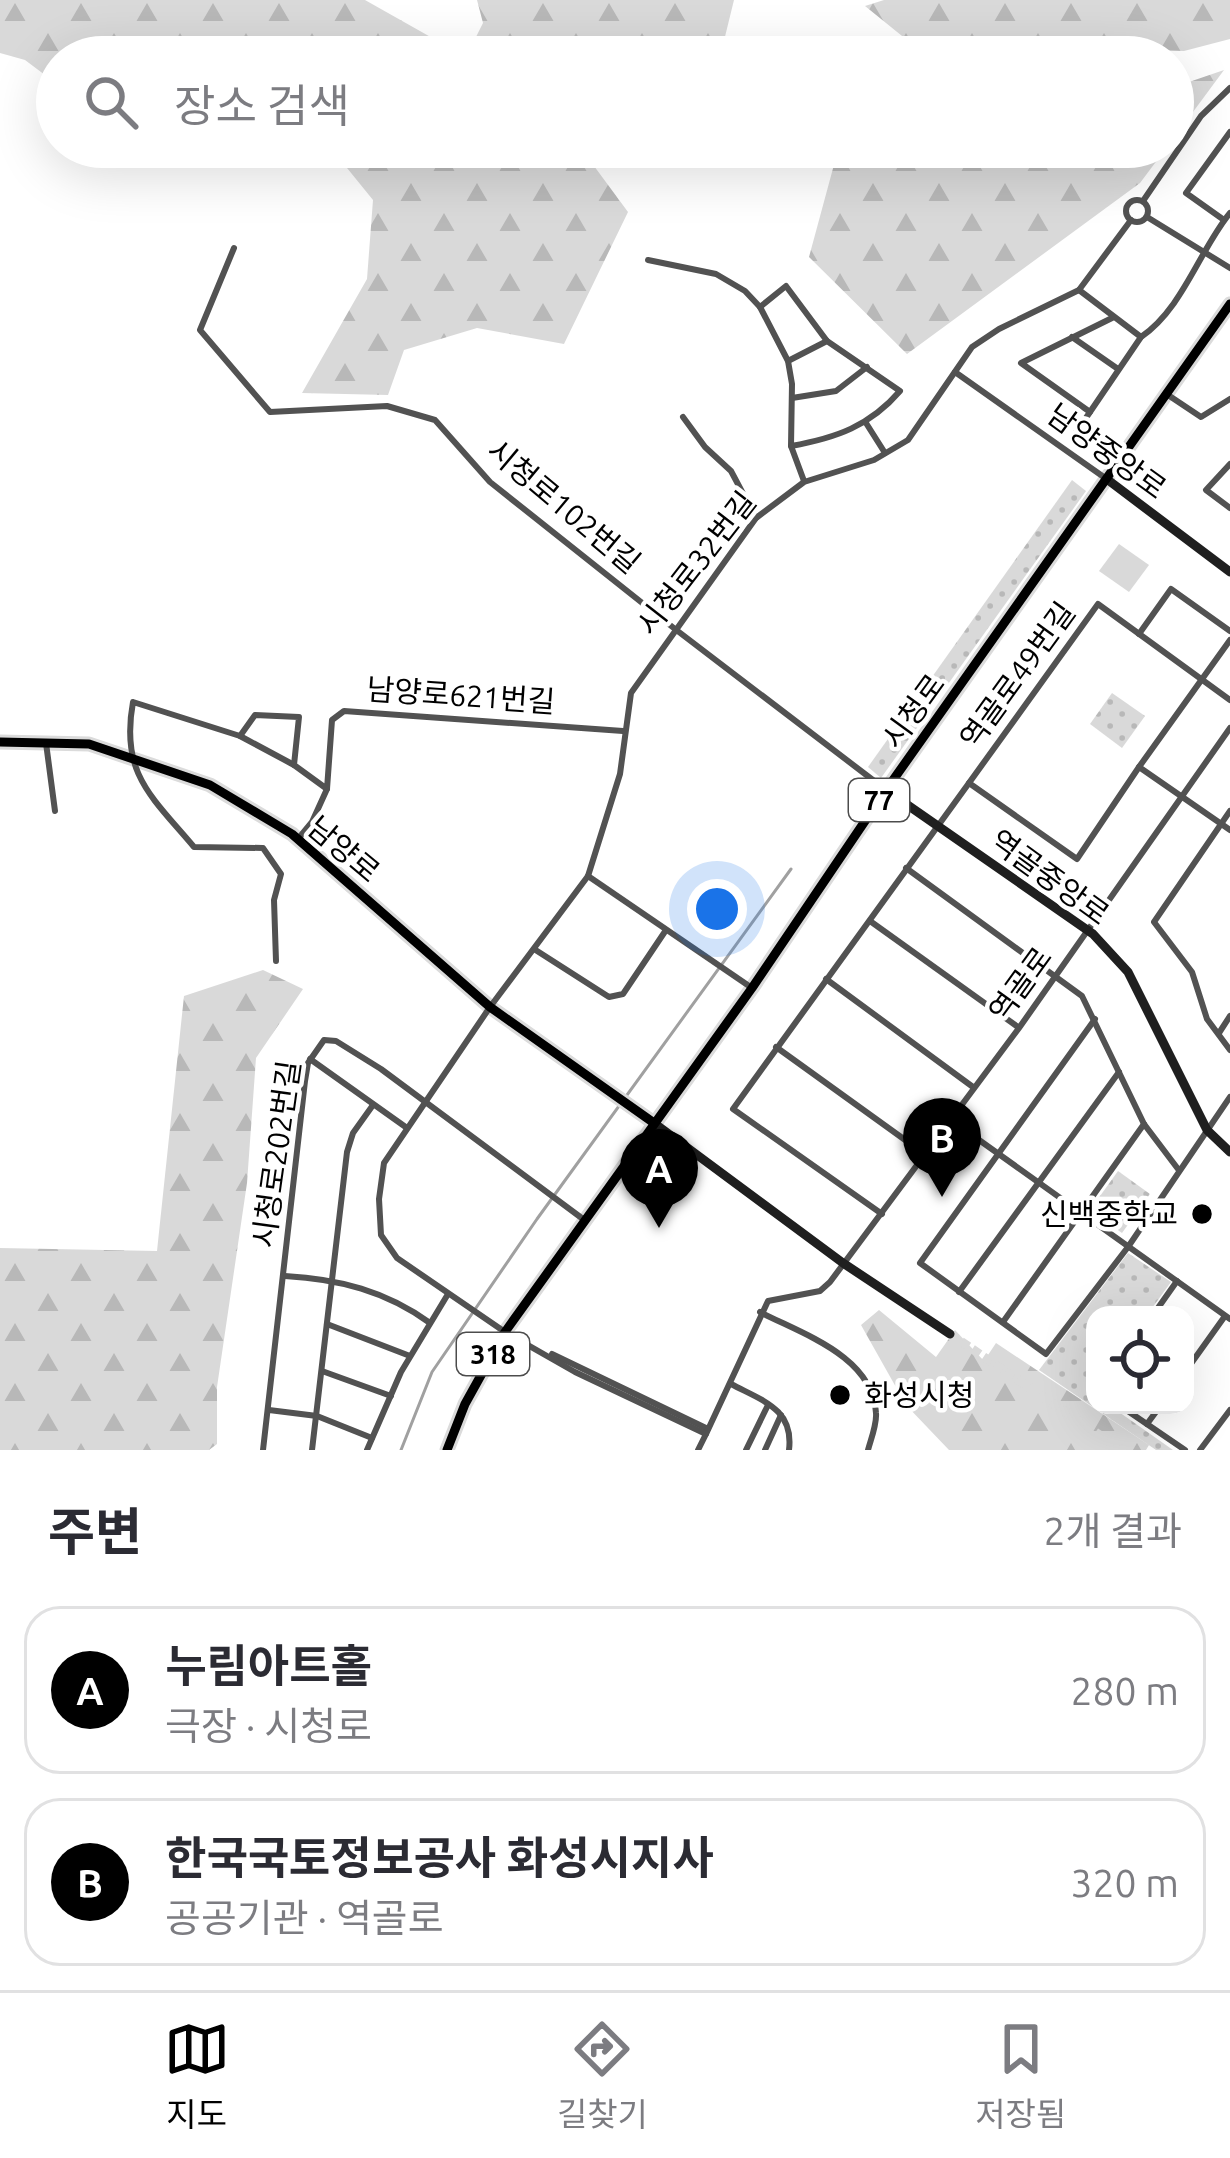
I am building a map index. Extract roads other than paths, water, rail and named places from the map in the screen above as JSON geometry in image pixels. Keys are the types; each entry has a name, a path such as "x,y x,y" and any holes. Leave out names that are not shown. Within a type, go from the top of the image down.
{"main road":[{"name":"시청로","path":"447,1450 465,1404 505,1332 1230,304"},
{"name":"남양로","path":"0,742 89,744 210,785 298,839 490,1007 654,1123"}],"street":[{"path":"1194,126 1230,88"},
{"path":"1073,437 1227,216 1186,194 1230,132"},
{"path":"1143,201 1166,168"},
{"path":"1143,201 1132,201 1126,207 1131,220 1147,217"},
{"path":"1143,201 1147,217"},
{"path":"1147,217 1230,268"},
{"name":"시청로32번길","path":"448,1294 397,1258 381,1235 384,1163 490,1007 588,876 616,789 631,692 756,518 804,482 908,440 972,347 1079,290 1131,220"},
{"name":"시청로102번길","path":"234,248 200,330 270,412 388,406 435,420 490,482 886,790"},
{"path":"648,260 716,274 745,291 760,307 788,361 791,446 804,482"},
{"path":"760,307 786,286 827,340 900,391 866,423 849,432 791,446"},
{"path":"1079,290 1141,337"},
{"name":"남양중앙로","path":"1090,412 1021,363 1112,317"},
{"path":"1072,337 1119,370"},
{"path":"788,361 827,340"},
{"path":"792,398 836,391 866,367"},
{"name":"남양중앙로","path":"955,372 1230,572"},
{"path":"1168,395 1201,417 1230,399"},
{"path":"683,417 731,471 756,518"},
{"path":"866,423 885,453"},
{"path":"1230,464 1206,490 1230,508"},
{"path":"1138,634 1171,589 1230,631"},
{"name":"역골로49번길","path":"1139,767 1077,859 969,783 1098,604 1230,700"},
{"path":"1230,640 1139,767 1230,830"},
{"path":"276,962 274,900 281,874 263,848 194,847 142,783 130,756 127,736 133,702 240,736 327,789 298,839"},
{"name":"남양로621번길","path":"327,789 332,720 344,711 623,731"},
{"path":"240,736 255,715 298,717 294,765"},
{"name":"역골로","path":"760,1312 775,1298 820,1291 843,1263 1019,1028 1230,728"},
{"path":"46,742 55,811"},
{"path":"882,1214 733,1108 969,783"},
{"name":"역골중앙로","path":"886,790 1088,930 1128,972 1207,1130 1230,1152"},
{"path":"1230,811 1154,922 1192,971 1207,1018 1230,1050"},
{"path":"906,868 1082,996 1144,1124 1178,1169"},
{"path":"588,876 752,988"},
{"path":"870,921 1019,1028"},
{"path":"534,949 609,997 623,994 666,930"},
{"path":"826,979 973,1087"},
{"path":"1218,1033 1230,1016"},
{"path":"1095,1018 920,1263 1046,1354 1128,1247 1230,1097"},
{"name":"시청로202번길","path":"262,1450 298,1128 310,1059 324,1040 336,1041 381,1069 583,1219"},
{"path":"776,1047 926,1155"},
{"path":"310,1059 407,1128"},
{"path":"959,1292 1119,1072"},
{"path":"312,1450 347,1152 353,1133 373,1106"},
{"path":"951,1120 1228,1318 1194,1361"},
{"path":"654,1123 843,1263 950,1334"},
{"path":"1003,1323 1144,1124"},
{"path":"285,1276 360,1286 430,1323"},
{"path":"1159,1306 1177,1281"},
{"path":"367,1450 410,1356 448,1294 575,1372 707,1432"},
{"path":"698,1450 760,1312 858,1369 876,1413 868,1450"},
{"path":"327,1324 410,1356"},
{"path":"322,1371 391,1396"},
{"path":"730,1384 782,1413 790,1426 789,1450"},
{"path":"746,1450 768,1404"},
{"path":"1200,1450 1230,1410"},
{"path":"269,1411 317,1416 372,1438"},
{"path":"765,1450 782,1413"},
{"path":"1133,1414 1185,1450"},
{"path":"1148,1424 1155,1414"}],"waterway":[{"path":"401,1450 432,1372 791,869"}],"tunnel":[{"path":"950,1334 1122,1450"}],"place":[{"name":"한국국토정보공사 화성시지사","path":"942,1197"},
{"name":"신백중학교","path":"1202,1214"},
{"name":"누림아트홀","path":"659,1228"},
{"name":"화성시청","path":"840,1395"}]}
